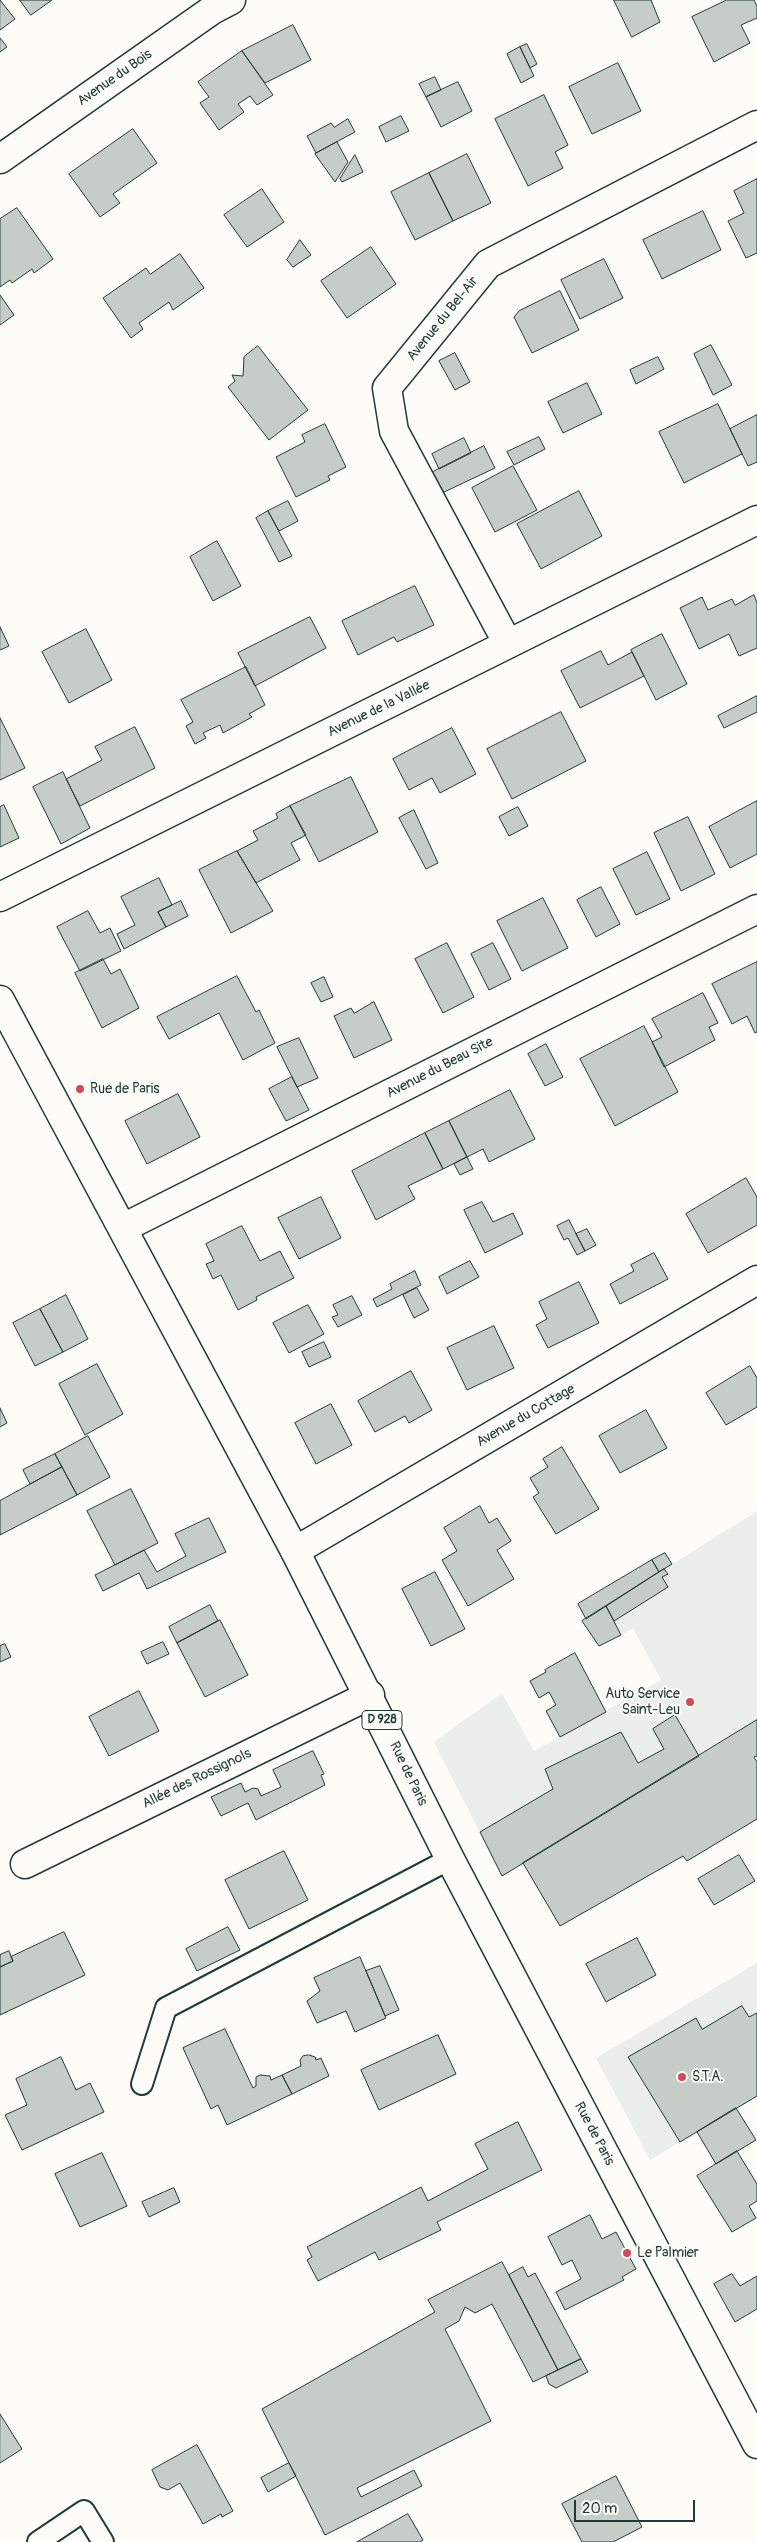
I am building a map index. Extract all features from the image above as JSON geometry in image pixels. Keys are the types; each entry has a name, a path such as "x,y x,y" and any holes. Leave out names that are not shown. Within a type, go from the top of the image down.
{"street":[{"name":"Avenue du Bois","path":"0,159 212,10 231,0"},
{"name":"Avenue du Bel-Air","path":"508,644 394,431 387,388 488,264 757,125"},
{"name":"Avenue de la Vallée","path":"0,897 757,520"},
{"name":"Avenue du Beau Site","path":"123,1228 757,909"},
{"name":"Rue de Paris","path":"0,1000 295,1551 370,1695 450,1859 757,2444"},
{"name":"Avenue du Cottage","path":"295,1551 757,1280"},
{"name":"Allée des Rossignols","path":"25,1864 370,1695"}],"lane":[{"path":"142,2084 166,2008 450,1859"},
{"path":"38,2542 84,2511 102,2542"}],"shaded area":[{"name":"Auto Service Saint-Leu","path":"757,1511 757,1720 502,1876 434,1742 502,1693 534,1751 661,1680 633,1628 621,1635 606,1606"},
{"name":"S.T.A.","path":"757,1963 757,2096 650,2160 596,2058"}],"building":[{"path":"0,0 15,19 0,30"},
{"path":"20,0 52,0 31,15"},
{"path":"614,0 651,0 660,22 632,37"},
{"path":"727,0 754,0 757,6 757,18 741,25 750,43 714,62 692,17"},
{"path":"293,25 311,60 265,83 242,51"},
{"path":"0,38 7,47 0,52"},
{"path":"527,44 537,64 530,68 520,47"},
{"path":"520,47 534,76 521,83 507,54"},
{"path":"242,51 273,95 257,105 250,96 238,104 244,112 219,130 200,103 209,97 198,82"},
{"path":"618,63 641,111 592,134 569,87"},
{"path":"435,77 441,90 426,97 419,84"},
{"path":"458,82 472,111 441,127 426,97"},
{"path":"544,95 568,145 555,152 563,168 528,186 495,119"},
{"path":"401,116 409,131 386,142 379,127"},
{"path":"348,119 355,132 316,153 307,136 331,123 334,127"},
{"path":"133,129 157,163 113,194 120,203 100,217 69,174"},
{"path":"337,142 348,162 335,182 315,154"},
{"path":"467,154 491,203 453,221 429,173"},
{"path":"355,155 363,172 342,182 340,179"},
{"path":"429,173 453,221 415,240 391,192"},
{"path":"757,179 757,253 746,258 728,221 744,213 734,191"},
{"path":"262,189 284,222 247,247 224,215"},
{"path":"17,208 53,259 34,273 32,269 12,283 10,280 0,287 0,219"},
{"path":"703,211 721,250 662,279 643,240"},
{"path":"300,240 311,255 293,267 287,260"},
{"path":"371,247 396,284 347,318 321,281"},
{"path":"180,254 204,288 173,310 169,302 139,323 143,329 131,338 103,298 146,268 150,274"},
{"path":"604,259 623,298 580,319 561,280"},
{"path":"560,291 579,330 532,353 514,317 519,311"},
{"path":"0,295 14,315 0,325"},
{"path":"711,345 732,385 713,395 694,354"},
{"path":"258,346 308,410 269,440 228,387 235,381 232,375 243,376 244,357"},
{"path":"455,353 470,382 455,390 439,361"},
{"path":"658,357 664,369 636,384 630,370"},
{"path":"587,383 602,414 563,433 548,402"},
{"path":"718,404 742,454 684,483 659,432"},
{"path":"757,415 757,462 748,466 730,429"},
{"path":"325,424 346,467 328,476 330,480 296,497 276,457 305,442 302,435"},
{"path":"539,437 545,449 514,465 507,452"},
{"path":"464,438 471,453 439,469 432,454"},
{"path":"484,446 495,468 442,493 431,473"},
{"path":"513,466 537,510 495,532 472,488"},
{"path":"579,491 602,536 541,569 517,524"},
{"path":"288,501 298,521 279,531 268,511"},
{"path":"268,511 292,556 279,562 256,518"},
{"path":"217,541 241,586 213,601 190,557"},
{"path":"415,586 434,625 397,642 394,637 358,655 342,621"},
{"path":"754,595 757,603 757,648 739,656 729,634 699,649 680,608 702,597 708,610 732,599 735,605"},
{"path":"310,617 326,648 255,686 238,653"},
{"path":"0,627 9,646 0,650"},
{"path":"86,629 112,680 69,703 42,652"},
{"path":"662,634 687,684 656,700 631,650"},
{"path":"601,651 608,665 632,652 644,676 580,708 561,671"},
{"path":"246,667 265,705 249,714 252,717 223,733 220,725 203,733 206,738 195,744 186,726 193,722 181,700"},
{"path":"757,696 757,712 724,728 718,716"},
{"path":"561,712 586,761 512,799 487,749"},
{"path":"0,718 25,768 0,780"},
{"path":"135,727 155,768 80,806 66,779 102,760 95,747"},
{"path":"452,728 476,774 440,793 432,778 409,790 393,759"},
{"path":"63,772 90,828 61,844 33,787"},
{"path":"351,777 378,832 319,862 290,806"},
{"path":"757,801 757,854 730,868 709,827"},
{"path":"4,805 19,838 0,847 0,807"},
{"path":"290,806 306,835 291,843 300,860 256,883 237,851 258,840 253,831 278,818 276,814"},
{"path":"518,807 528,826 509,836 499,817"},
{"path":"414,810 438,863 426,869 399,818"},
{"path":"688,817 715,874 681,891 654,833"},
{"path":"237,851 273,911 231,933 199,870"},
{"path":"647,852 670,899 636,915 613,869"},
{"path":"159,878 172,905 158,912 166,927 124,949 117,934 135,925 121,897"},
{"path":"601,887 620,924 596,937 577,900"},
{"path":"543,898 568,948 522,971 497,921"},
{"path":"181,901 188,916 166,927 158,912"},
{"path":"88,911 100,933 110,928 121,951 80,971 57,927"},
{"path":"447,943 474,997 443,1013 415,959"},
{"path":"493,943 511,979 489,990 471,954"},
{"path":"103,959 111,974 120,969 139,1008 102,1028 75,973"},
{"path":"757,962 757,1032 755,1033 747,1016 732,1024 712,984"},
{"path":"237,976 256,1012 259,1010 275,1043 243,1060 219,1013 169,1039 157,1017"},
{"path":"324,977 333,997 321,1002 311,983"},
{"path":"703,993 718,1023 709,1027 715,1040 664,1067 652,1042 662,1037 652,1019"},
{"path":"374,1002 392,1040 354,1058 334,1016 351,1008 354,1013"},
{"path":"644,1026 678,1092 615,1126 580,1059"},
{"path":"299,1038 318,1078 297,1087 277,1047"},
{"path":"546,1044 563,1077 545,1086 528,1054"},
{"path":"292,1077 309,1110 286,1121 269,1089"},
{"path":"510,1090 535,1139 489,1162 483,1149 467,1157 449,1121"},
{"path":"178,1094 200,1137 147,1164 125,1121"},
{"path":"449,1121 467,1157 443,1169 425,1133"},
{"path":"425,1133 443,1169 408,1186 415,1199 376,1220 352,1171"},
{"path":"467,1157 473,1169 460,1175 454,1164"},
{"path":"746,1178 757,1197 757,1225 708,1253 686,1214"},
{"path":"321,1197 341,1238 299,1259 278,1218"},
{"path":"482,1202 493,1222 513,1213 523,1234 485,1253 464,1210"},
{"path":"569,1220 585,1251 577,1255 568,1238 564,1240 557,1226"},
{"path":"242,1226 260,1261 280,1251 294,1278 256,1297 257,1300 238,1310 221,1275 213,1279 206,1264 214,1261 206,1244"},
{"path":"587,1229 596,1245 585,1251 576,1234"},
{"path":"654,1253 668,1279 620,1304 610,1284 634,1271 631,1265"},
{"path":"470,1261 479,1277 447,1294 439,1277"},
{"path":"415,1271 421,1285 377,1307 373,1299 392,1289 390,1284"},
{"path":"579,1282 599,1323 548,1348 536,1325 547,1319 539,1302"},
{"path":"417,1288 429,1310 414,1318 403,1295"},
{"path":"66,1295 88,1339 63,1352 40,1309"},
{"path":"352,1296 362,1315 338,1327 332,1317 338,1315 333,1305"},
{"path":"308,1305 324,1334 289,1353 273,1323"},
{"path":"40,1309 63,1352 35,1366 13,1323"},
{"path":"494,1326 514,1368 467,1390 447,1348"},
{"path":"324,1342 331,1357 309,1367 302,1352"},
{"path":"97,1364 123,1414 85,1435 59,1384"},
{"path":"750,1366 757,1378 757,1407 726,1425 706,1393"},
{"path":"411,1371 432,1410 409,1423 405,1416 375,1432 358,1401"},
{"path":"331,1404 352,1445 316,1464 295,1423"},
{"path":"0,1408 7,1423 0,1427"},
{"path":"646,1410 667,1448 620,1473 599,1436"},
{"path":"88,1436 110,1477 77,1495 55,1454"},
{"path":"562,1447 599,1509 556,1534 533,1497 539,1493 530,1478 548,1467 543,1459"},
{"path":"55,1454 62,1467 30,1484 23,1470"},
{"path":"62,1467 77,1495 0,1535 0,1501"},
{"path":"131,1489 158,1543 115,1565 87,1511"},
{"path":"480,1506 489,1523 497,1518 511,1541 497,1550 514,1579 468,1606 442,1560 457,1551 444,1528"},
{"path":"209,1518 226,1552 147,1589 139,1573 103,1591 95,1575 144,1550 157,1572 186,1556 175,1534"},
{"path":"665,1553 672,1564 659,1572 652,1560"},
{"path":"652,1560 659,1572 586,1619 578,1604"},
{"path":"664,1569 668,1574 662,1577 668,1587 614,1621 606,1606"},
{"path":"435,1572 465,1629 431,1646 402,1589"},
{"path":"210,1605 218,1621 177,1643 169,1627"},
{"path":"606,1606 621,1635 599,1646 582,1621"},
{"path":"220,1620 248,1675 205,1697 177,1643"},
{"path":"163,1642 169,1654 147,1664 141,1652"},
{"path":"5,1644 11,1657 0,1662 0,1646"},
{"path":"575,1653 606,1712 560,1737 546,1711 556,1705 549,1692 539,1698 530,1681"},
{"path":"139,1691 159,1731 109,1756 89,1717"},
{"path":"675,1715 699,1756 502,1876 480,1832 553,1789 545,1769 621,1732 638,1763 664,1749 653,1729"},
{"path":"757,1720 757,1756 754,1757 757,1762 757,1819 687,1861 683,1856 560,1926 523,1863"},
{"path":"313,1751 324,1774 321,1775 325,1785 256,1820 248,1803 221,1816 211,1797 241,1783 245,1792 253,1788 258,1789 261,1796 281,1787 273,1770"},
{"path":"284,1851 308,1900 249,1929 225,1880"},
{"path":"739,1855 755,1881 714,1905 698,1879"},
{"path":"228,1927 240,1950 197,1971 186,1949"},
{"path":"64,1932 85,1975 0,2015 0,1967 13,1961 11,1957"},
{"path":"637,1938 656,1975 606,2002 586,1964"},
{"path":"9,1951 13,1961 0,1967 0,1955"},
{"path":"360,1957 386,2018 355,2032 346,2011 317,2023 307,2001 320,1991 314,1978"},
{"path":"380,1966 399,2010 385,2016 366,1971"},
{"name":"S.T.A.","path":"742,2006 749,2017 757,2013 757,2096 680,2142 628,2057 696,2018 702,2029"},
{"path":"225,2029 253,2088 256,2086 256,2077 260,2075 270,2076 271,2080 282,2075 292,2094 227,2125 218,2105 211,2109 183,2048"},
{"path":"438,2035 456,2074 379,2110 361,2070"},
{"path":"303,2056 315,2057 316,2060 321,2058 329,2076 292,2094 282,2075 301,2066 300,2060"},
{"path":"61,2057 76,2090 90,2083 104,2112 22,2150 5,2115 27,2105 16,2079"},
{"path":"736,2108 756,2140 716,2164 697,2132"},
{"path":"518,2122 542,2170 437,2222 441,2230 379,2260 375,2252 318,2281 307,2260 312,2257 307,2247 421,2187 428,2201 488,2169 475,2144"},
{"path":"737,2151 757,2184 757,2201 749,2206 756,2218 732,2232 697,2176"},
{"path":"102,2153 127,2206 80,2227 55,2174"},
{"path":"174,2188 180,2202 149,2217 142,2202"},
{"path":"590,2215 602,2239 616,2232 636,2269 622,2277 624,2280 565,2310 556,2292 581,2279 572,2260 562,2265 548,2237"},
{"path":"502,2262 558,2370 533,2382 492,2304 475,2313 465,2307 459,2321 445,2329 491,2421 357,2488 361,2497 414,2470 422,2486 325,2535 262,2409 435,2312 428,2300"},
{"path":"523,2267 528,2277 535,2273 581,2359 558,2370 509,2275"},
{"path":"732,2274 740,2286 757,2276 757,2309 735,2322 714,2284"},
{"path":"581,2359 588,2372 556,2388 549,2384 546,2376"},
{"path":"0,2414 22,2449 0,2463"},
{"path":"197,2445 233,2511 222,2517 221,2514 203,2524 180,2483 168,2490 160,2487 152,2470"},
{"path":"289,2463 296,2476 268,2492 261,2478"},
{"path":"616,2476 642,2527 613,2542 582,2542 562,2504"},
{"path":"408,2514 423,2540 420,2542 357,2542"}],"place":[{"name":"Rue de Paris","path":"80,1089"},
{"name":"Auto Service Saint-Leu","path":"690,1702"},
{"name":"S.T.A.","path":"682,2077"},
{"name":"Le Palmier","path":"627,2253"}]}
